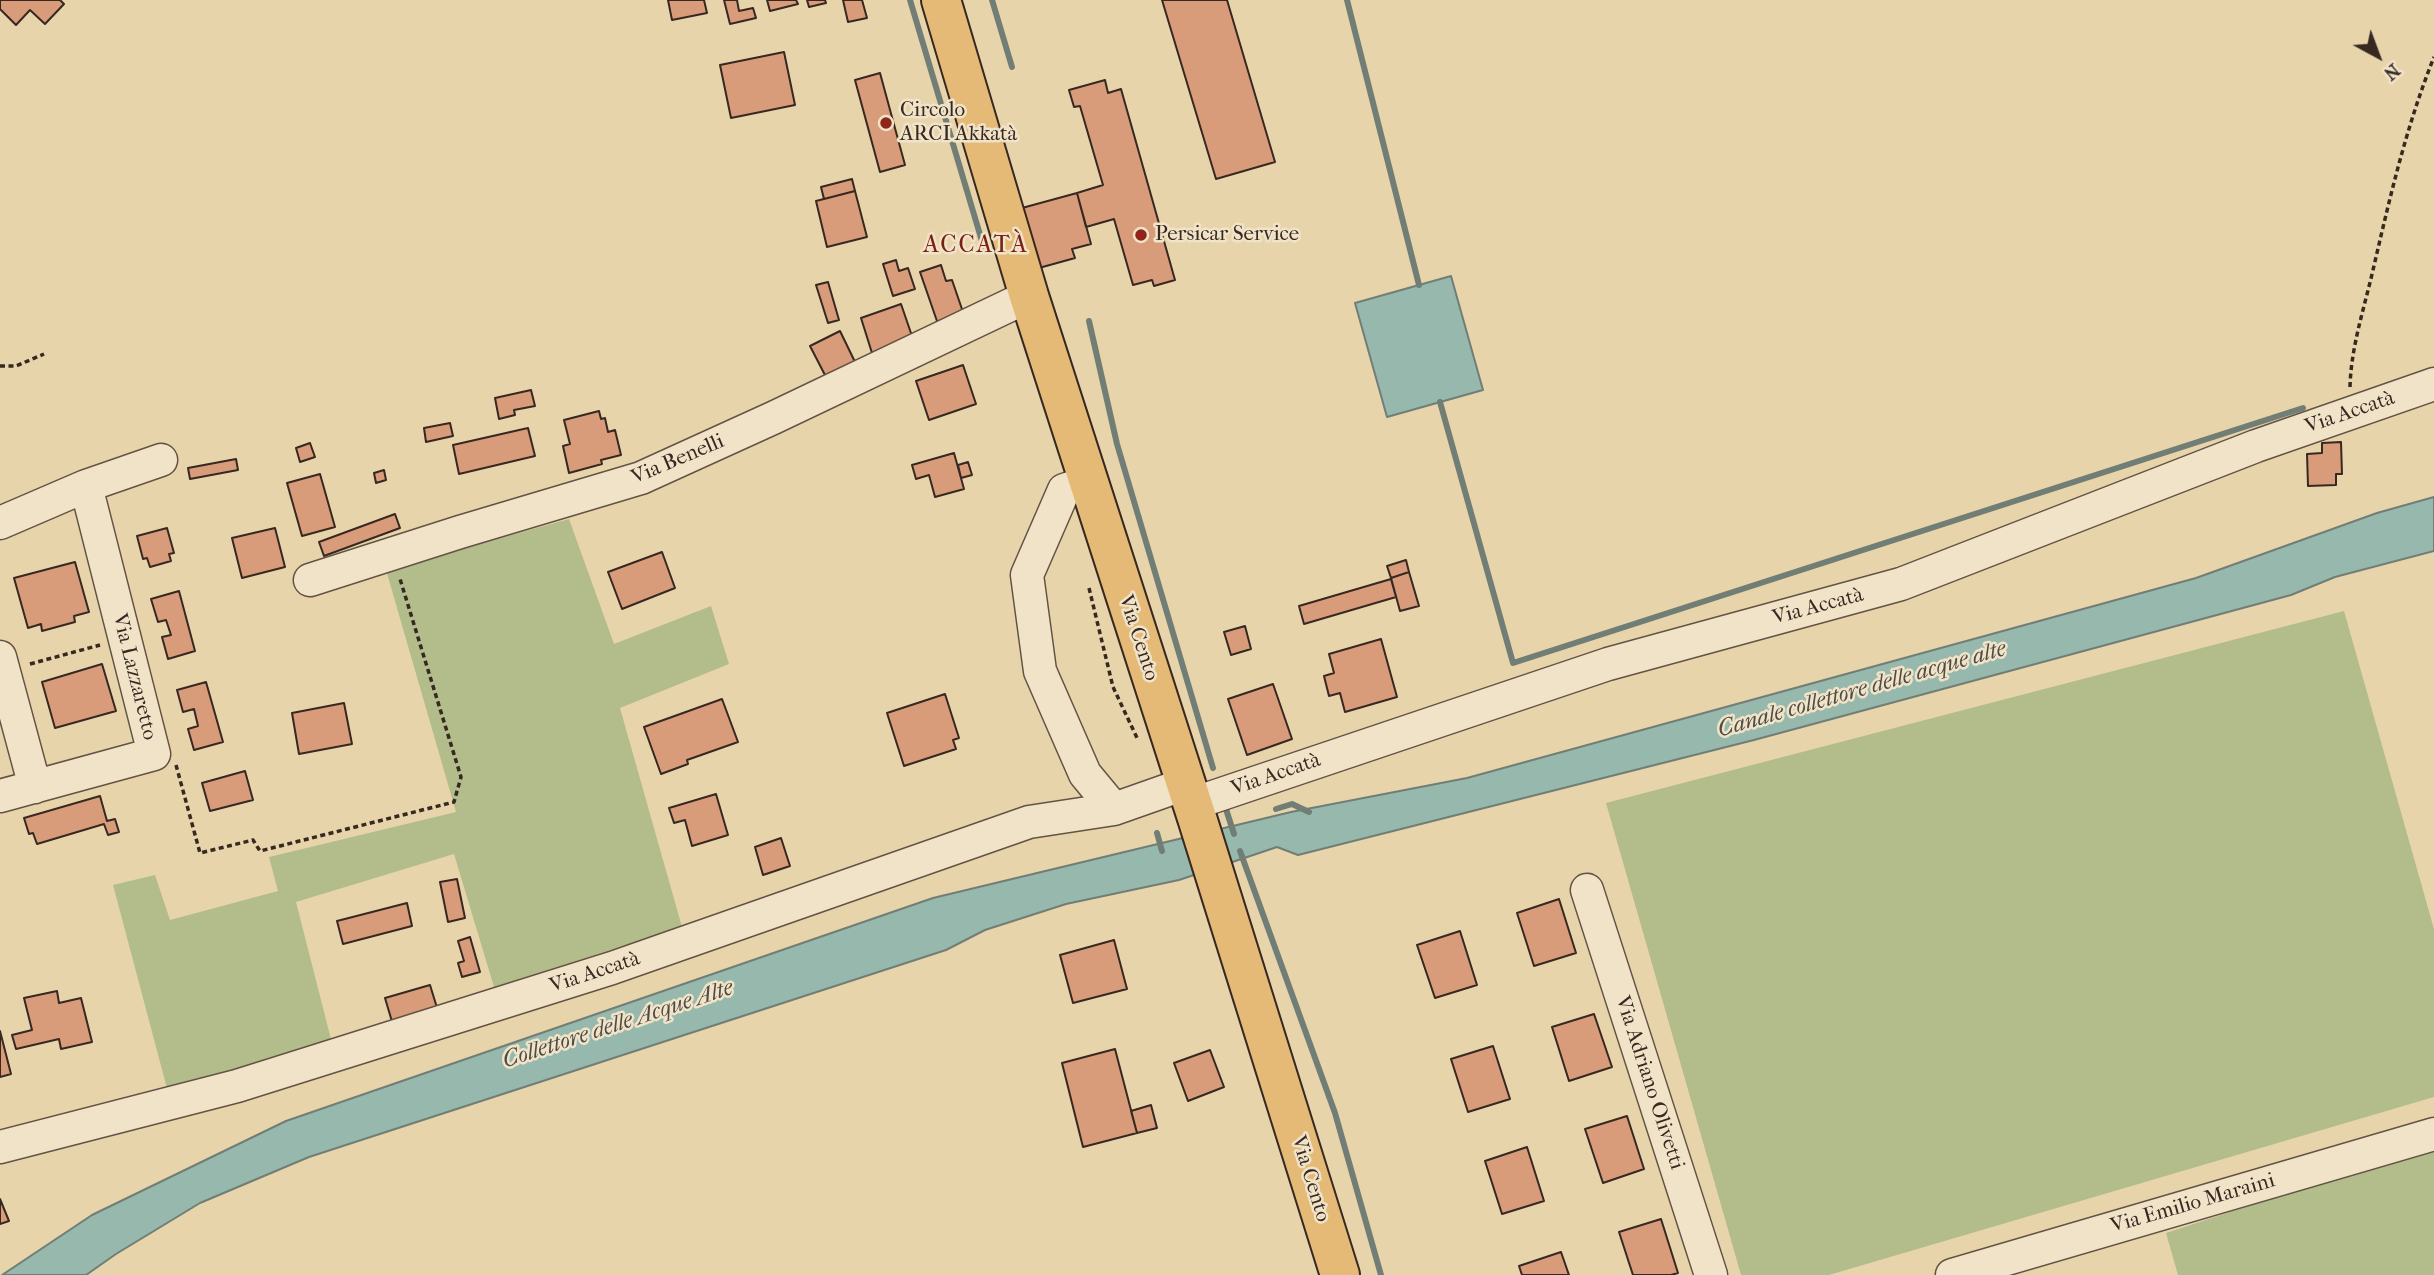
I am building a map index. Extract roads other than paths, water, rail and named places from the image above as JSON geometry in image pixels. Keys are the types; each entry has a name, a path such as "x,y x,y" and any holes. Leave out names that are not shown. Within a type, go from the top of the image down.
{"main road":[{"name":"Via Cento","path":"941,0 1029,296 1219,887 1340,1275"}],"street":[{"name":"Via Benelli","path":"310,580 642,478 1029,296"},
{"name":"Via Accatà","path":"0,1147 237,1086 586,976 1029,822 1114,809 1192,803 1608,664 1901,584 2256,446 2434,384"},
{"path":"0,523 86,486 161,460"},
{"path":"1088,482 1064,489 1027,575 1040,671 1085,774 1114,809"},
{"name":"Via Lazzaretto","path":"0,796 154,754 86,486"},
{"path":"2,664 35,787"},
{"name":"Via Adriano Olivetti","path":"1587,890 1711,1275"},
{"name":"Via Emilio Maraini","path":"1952,1275 2434,1134"}],"water":[{"path":"1451,276 1483,390 1387,417 1355,303"},
{"path":"2434,497 2434,551 2335,577 2291,595 1754,740 1298,855 1277,847 1179,880 1066,904 985,930 946,950 309,1157 200,1203 86,1275 2,1275 92,1215 286,1121 933,898 1291,812 1467,778 2196,578 2377,513"}],"waterway":[{"path":"910,0 984,248"},
{"path":"992,0 1012,67"},
{"path":"1347,0 1419,285"},
{"path":"1089,321 1117,444 1213,768"},
{"path":"1440,402 1513,663 2303,408"},
{"path":"1276,809 1292,804 1309,812"},
{"path":"1225,806 1234,834"},
{"path":"1157,833 1162,851"},
{"path":"1240,851 1335,1113 1381,1275"}],"place":[{"name":"Circolo ARCI Akkatà","path":"886,123"},
{"name":"Persicar Service","path":"1141,235"}],"district":[{"name":"ACCATÀ","path":"976,246"}],"water label":[{"name":"Canale collettore delle acque alte","path":"1862,690"},
{"name":"Collettore delle Acque Alte","path":"618,1025"}]}
